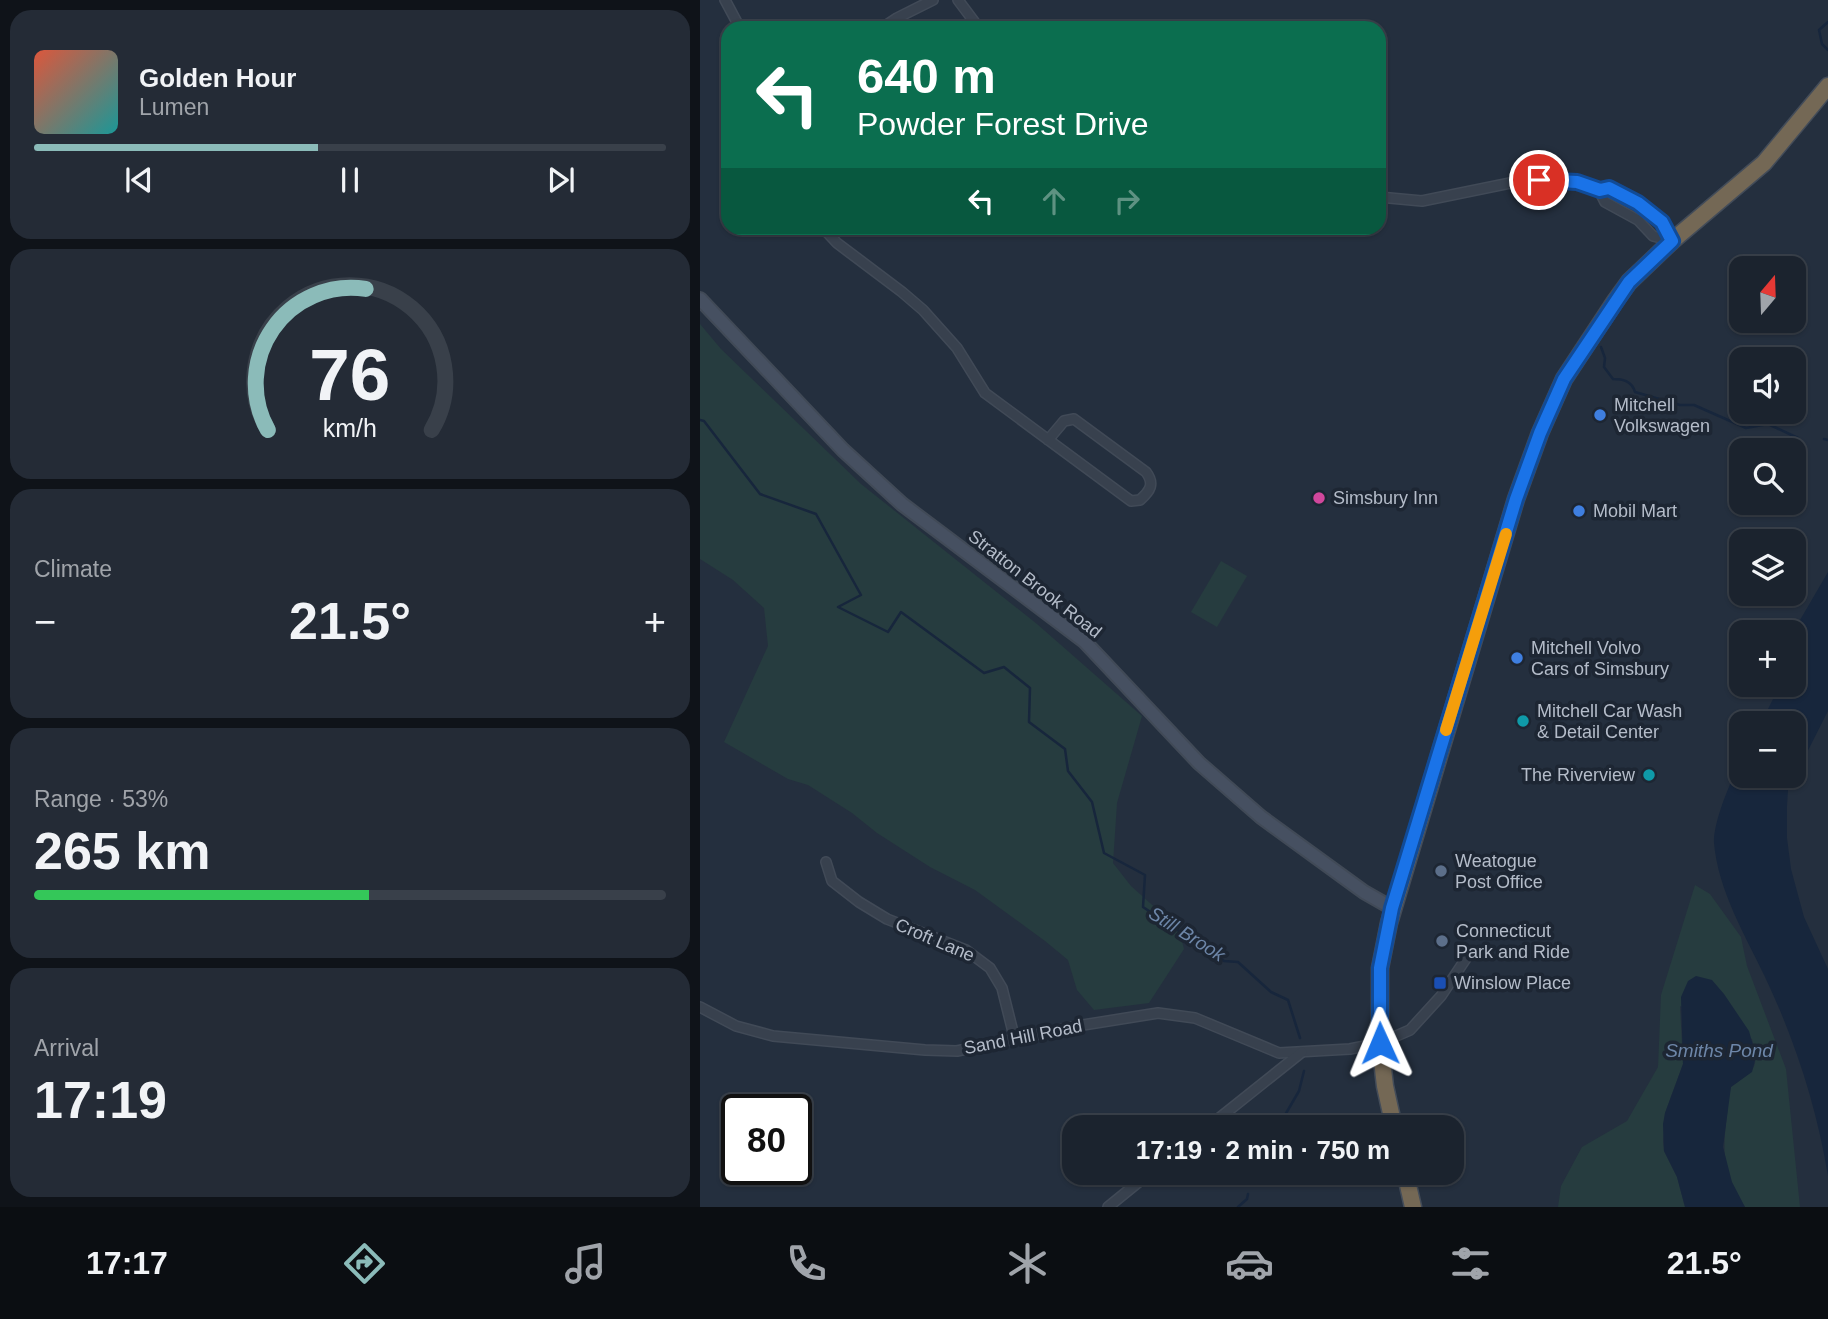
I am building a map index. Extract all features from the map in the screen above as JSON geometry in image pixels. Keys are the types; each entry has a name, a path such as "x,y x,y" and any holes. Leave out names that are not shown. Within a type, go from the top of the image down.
{"highway":[{"path":"1391,1115 1380,1043 1380,968 1392,908 1516,499 1540,433 1564,379 1629,282 1672,241 1726,198 1764,163 1828,86"},
{"path":"1408,1185 1413,1207"}],"street":[{"path":"725,0 736,21"},
{"path":"892,21 933,0"},
{"path":"958,0 974,21"},
{"path":"1386,198 1422,201 1525,180 1577,182 1600,190 1609,188 1638,203 1662,222 1672,241"},
{"path":"1600,190 1605,202 1638,220 1653,236 1672,241"},
{"path":"830,235 923,310 957,348 985,393 1048,440 1131,501 1140,499 1151,487 1152,479 1146,472 1074,419 1064,421 1048,440"},
{"name":"Stratton Brook Road","path":"700,299 843,450 902,504 1084,641 1214,778 1261,817 1392,908"},
{"name":"Croft Lane","path":"826,862 832,881 868,908 887,919 966,950 990,968 1002,988 1015,1040"},
{"path":"1380,1043 1410,1030 1420,1021 1441,996 1469,954"},
{"name":"Sand Hill Road","path":"700,1007 736,1026 773,1036 817,1042 957,1051 1083,1025 1158,1013 1195,1018 1279,1053 1361,1048 1380,1043"},
{"path":"1223,1115 1302,1052"},
{"path":"1108,1207 1135,1185"}],"green space":[{"path":"700,324 721,349 861,484 1037,624 1142,716 1117,803 1113,863 1131,886 1179,929 1184,949 1149,1003 1094,1010 1077,990 1068,960 975,890 930,867 808,785 788,779 724,742 768,646 764,608 733,580 700,559"},
{"path":"1221,561 1247,576 1217,627 1191,612"},
{"path":"1695,885 1710,894 1741,937 1747,966 1786,1069 1800,1207 1745,1207 1728,1173 1725,1128 1731,1087 1750,1072 1755,1064 1752,1039 1680,1006 1683,1064 1665,1113 1663,1142 1685,1207 1558,1207 1561,1186 1582,1147 1627,1121 1658,1067 1661,995"}],"water":[{"path":"1828,572 1828,711 1806,754 1806,711 1767,711 1773,697 1806,697 1806,620 1800,620"},
{"path":"1729,788 1789,788 1787,838 1791,869 1804,917 1828,969 1828,1176 1818,1125 1795,1050 1721,878 1714,834"},
{"name":"Smiths Pond","path":"1696,976 1712,980 1724,994 1749,1031 1756,1056 1752,1072 1731,1087 1723,1147 1732,1182 1745,1207 1685,1207 1677,1177 1664,1151 1665,1113 1683,1064 1681,997 1688,981"}],"waterway":[{"path":"1828,22 1819,30 1822,44 1828,50"},
{"path":"1601,347 1605,358 1604,367 1613,379 1627,381 1635,392 1680,405 1694,405 1746,428 1768,424 1798,438"},
{"name":"Still Brook","path":"700,420 704,421 760,494 816,514 861,595 838,607 888,632 901,612 984,673 1004,667 1030,688 1029,722 1065,749 1068,771 1092,802 1104,853 1145,875 1143,907 1224,961 1238,962 1271,992 1288,1000 1300,1038"},
{"path":"1824,439 1828,440"},
{"name":"Still Brook","path":"1285,1115 1299,1091 1304,1071"},
{"name":"Still Brook","path":"1238,1207 1247,1199 1248,1194"}],"slow traffic":[{"path":"1446,730 1506,534"}],"place":[{"name":"Mitchell Volkswagen","path":"1600,415"},
{"name":"Simsbury Inn","path":"1319,498"},
{"name":"Mobil Mart","path":"1579,511"},
{"name":"Mitchell Volvo Cars of Simsbury","path":"1517,658"},
{"name":"Mitchell Car Wash & Detail Center","path":"1523,721"},
{"name":"The Riverview","path":"1649,775"},
{"name":"Weatogue Post Office","path":"1441,871"},
{"name":"Connecticut Park and Ride","path":"1442,941"},
{"name":"Winslow Place","path":"1440,983"}],"route":[{"path":"1380,1043 1380,968 1392,908 1516,499 1540,433 1564,379 1616,300 1629,282 1672,241 1662,222 1638,203 1609,188 1600,190 1577,182 1539,180"}]}
